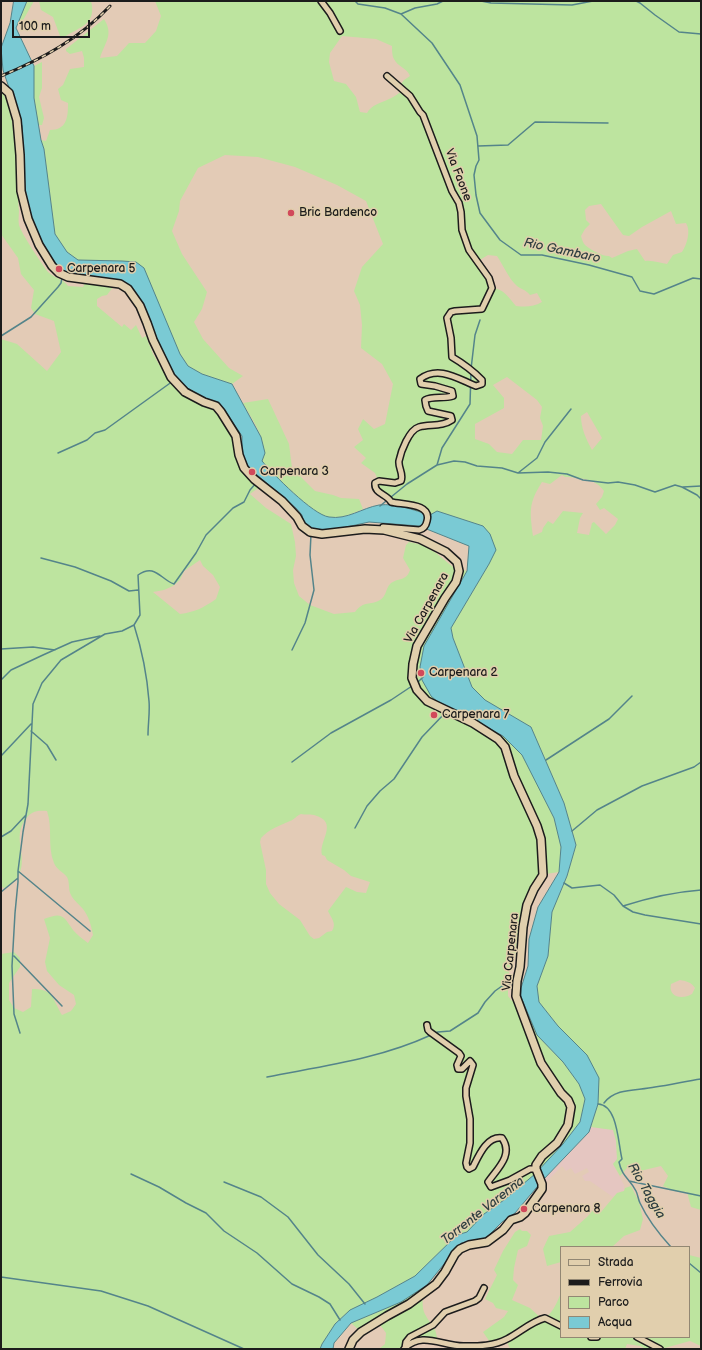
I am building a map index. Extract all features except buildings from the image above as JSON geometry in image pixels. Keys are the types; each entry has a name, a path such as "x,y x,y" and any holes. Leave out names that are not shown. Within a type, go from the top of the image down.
{"street":[{"path":"321,1 340,31"},
{"name":"Via Faone","path":"365,529 369,527 421,530 426,523 427,513 424,509 392,502 389,498 377,491 374,487 375,483 378,480 395,483 401,481 403,477 399,462 412,431 418,427 437,425 452,420 450,416 428,411 425,400 429,398 446,398 452,396 452,391 421,384 420,379 429,374 447,374 476,386 482,384 482,380 474,372 466,365 452,357 448,318 451,312 482,309 492,288 489,278 467,246 462,230 459,203 452,191 423,115 410,96 387,76"},
{"name":"Via Carpenara","path":"1,86 9,93 16,120 20,155 21,191 28,219 39,245 52,266 59,273 68,277 120,284 128,289 140,306 153,340 171,377 185,392 204,402 216,406 221,412 236,436 239,455 244,468 254,479 282,502 297,517 302,526 310,532 322,534 365,529 384,530 420,539 446,552 457,562 459,571 456,582 417,646 412,678 417,690 427,701 473,723 498,739 505,747 514,776 537,826 541,839 543,875 534,889 527,905 523,927 516,996 541,1063 561,1093 568,1100 571,1107 568,1125 562,1135 542,1156 534,1169"},
{"path":"349,1349 353,1340 360,1332 409,1304 436,1284 455,1254 460,1249 469,1245 487,1242 503,1230 510,1220 520,1217 525,1213 542,1189 542,1184 534,1169 530,1169 510,1180 490,1187 488,1182 502,1163 506,1148 502,1138 497,1137 490,1140 474,1167 469,1169 467,1167 466,1163 470,1143 470,1119 466,1088 474,1065 470,1061 462,1070 458,1069 457,1066 461,1056 459,1052 430,1032 427,1025"},
{"path":"404,1348 410,1337 433,1325 445,1312 475,1301 479,1298 484,1288"},
{"path":"404,1348 416,1340 426,1340 460,1346 492,1345 506,1340 545,1318 560,1326"},
{"path":"639,1338 660,1349"}],"shaded area":[{"path":"591,1127 613,1130 616,1141 617,1159 613,1164 624,1185 624,1191 617,1193 613,1197 590,1181 585,1181 582,1176 589,1172 587,1168 575,1174 571,1168 566,1171 562,1166 544,1184 542,1181 589,1132"}],"green space":[{"path":"27,1 34,1 22,22 18,21"},
{"path":"39,1 91,1 92,15 86,24 64,37 60,36 53,17 41,10"},
{"path":"155,1 701,1 701,1210 691,1207 687,1192 674,1191 663,1186 668,1176 661,1166 640,1171 627,1168 620,1176 613,1164 617,1159 616,1141 613,1130 591,1127 598,1104 558,1026 539,1002 537,986 548,956 552,912 567,876 576,845 564,803 531,727 485,700 472,687 453,638 451,628 489,564 483,526 437,511 430,515 391,504 375,487 378,480 375,473 361,463 366,458 354,447 363,440 358,429 363,419 374,429 385,424 393,384 382,364 361,348 362,325 360,305 354,291 362,267 383,244 366,201 337,185 295,167 258,157 225,155 198,168 180,201 179,211 172,231 182,254 207,292 202,309 194,322 203,339 229,368 243,376 232,384 202,374 188,366 180,354 136,262 78,260 67,252 55,234 44,149 41,140 46,141 50,130 60,128 65,122 68,113 68,103 61,100 58,89 63,85 70,69 84,67 82,51 70,54 66,51 66,49 104,19 107,25 108,38 100,58 117,56 129,43 145,43 156,31 161,16","holes":["342,36 376,39 392,46 392,54 394,59 409,73 410,76 401,84 403,90 398,94 374,106 367,113 360,112 356,97 346,84 334,81 329,62 330,53","601,204 623,235 629,236 671,211 676,224 686,223 688,230 687,241 682,252 673,255 667,264 645,261 637,249 612,258 593,251 584,243 581,236 590,224 586,220 585,210 589,206","488,255 497,256 514,283 530,295 537,293 542,302 536,305 516,306 503,292 496,288 492,288 478,261","507,377 537,400 542,407 540,418 543,426 541,440 523,440 512,454 497,452 489,444 475,439 475,424 504,408 504,398 493,385","587,412 602,438 592,450 582,425 581,416","562,475 565,477 587,480 596,483 604,491 602,497 596,504 600,510 604,508 618,519 615,525 606,534 594,522 592,523 589,535 577,533 580,518 583,513 563,511 553,524 548,521 542,532 533,536 531,508 534,496 542,482 550,484","680,980 690,983 695,988 692,994 684,997 674,994 671,984"]},
{"path":"42,62 42,88 39,97 44,118 42,125 38,125 34,98 34,66"},
{"path":"1,91 6,99 13,129 17,166 19,223 28,242 48,272 68,286 83,287 85,283 113,287 107,295 97,299 97,306 122,327 124,324 131,330 136,325 142,338 146,336 153,354 167,378 176,388 215,410 223,420 233,439 235,450 261,486 250,494 266,508 291,524 296,556 293,570 294,583 299,596 310,605 334,614 355,612 361,606 376,602 384,597 390,584 404,578 408,574 410,570 403,558 406,545 409,542 423,545 436,553 453,567 467,571 424,646 469,717 503,736 523,755 554,818 561,847 559,872 539,875 531,887 523,905 515,958 510,968 508,977 508,996 512,1001 521,997 537,1035 563,1062 579,1084 585,1099 580,1122 563,1144 535,1174 504,1200 484,1214 467,1232 457,1235 415,1276 350,1310 335,1324 320,1349 1,1349 1,954 14,952 20,958 20,967 9,983 9,1000 14,1008 23,1012 31,1007 32,989 39,989 52,996 62,1015 71,1011 76,1004 74,995 59,985 47,971 45,962 50,938 44,919 58,915 62,916 75,932 88,943 93,935 91,924 87,915 73,899 70,893 67,877 56,867 54,863 51,850 50,824 47,811 34,812 25,820 21,827 20,834 22,861 19,875 15,881 5,888 1,887 1,339 17,344 47,371 61,352 54,321 35,314 31,308 34,290 21,274 18,258 1,234","holes":["200,560 203,566 213,575 220,587 216,599 199,609 180,614 153,592 164,590 173,586 180,580 184,571","301,814 314,815 322,818 326,822 327,827 322,855 325,856 327,860 351,876 370,882 366,893 357,892 346,887 328,911 334,923 332,931 314,939 310,936 300,920 279,904 270,893 266,884 266,870 260,842 261,838 267,832"]},
{"path":"268,399 289,444 292,468 315,491 341,498 359,499 363,509 350,515 336,518 327,517 320,514 302,501 262,461 264,453 261,438 243,403"},
{"path":"631,1186 639,1202 643,1219 640,1230 624,1236 613,1246 560,1246 560,1262 547,1266 543,1249 549,1236 570,1232 595,1208 601,1212 617,1193 624,1191 625,1188"},
{"path":"520,1229 522,1231 527,1231 531,1235 527,1246 518,1250 513,1280 518,1285 512,1300 530,1308 542,1319 549,1315 560,1295 560,1338 690,1338 690,1255 701,1258 701,1346 690,1341 661,1349 646,1349 640,1346 627,1344 625,1349 510,1349 506,1340 492,1345 483,1332 504,1317 508,1311 496,1308 493,1303 485,1299 497,1275 494,1270 503,1251 515,1232"},
{"path":"419,1290 422,1296 424,1312 435,1329 437,1342 426,1340 404,1349 379,1349 385,1344 386,1333 378,1322 361,1332 351,1323 401,1302"}],"water":[{"path":"14,1 27,1 16,28 34,66 34,98 41,140 44,149 55,234 67,252 78,260 136,262 144,268 180,354 188,366 202,374 232,384 261,437 265,453 262,461 304,502 322,515 329,517 342,517 379,505 398,506 430,515 437,511 483,526 490,534 496,550 451,628 453,638 472,687 485,700 531,727 564,803 576,845 567,876 552,912 548,956 537,986 539,1002 558,1026 587,1055 599,1078 598,1104 589,1132 542,1181 515,1213 502,1222 486,1238 461,1243 427,1285 401,1302 351,1323 334,1343 333,1349 320,1349 335,1324 350,1310 415,1276 457,1235 467,1232 484,1214 504,1200 535,1174 563,1144 580,1122 585,1099 579,1084 563,1062 537,1035 521,997 521,988 528,966 529,939 538,907 559,872 561,847 554,818 522,755 503,736 469,717 439,703 431,696 422,680 420,667 424,646 467,571 469,546 419,526 369,522 342,528 320,531 312,530 304,523 302,515 296,508 249,468 242,454 242,436 224,409 218,403 205,399 189,389 172,374 156,342 151,322 142,304 128,286 121,281 64,271 51,259 30,218 25,193 22,126 3,70 1,48 10,23"}],"waterway":[{"name":"Rio Gambaro","path":"355,1 358,4 385,8 401,14 432,43 460,85 477,136 479,160 474,175 480,213 500,240 521,255 542,255 589,265 632,277 640,291 654,294 693,278 701,279"},
{"path":"401,14 415,8 437,4 443,1"},
{"path":"481,1 491,3 572,5 593,1"},
{"path":"636,1 679,32 701,34"},
{"path":"478,146 508,145 535,122 608,123"},
{"path":"1,336 31,317 58,287 62,278"},
{"path":"471,369 475,335 480,320"},
{"path":"437,465 442,448 470,404 471,372"},
{"path":"58,453 87,440 95,433 105,430 173,381"},
{"path":"518,473 537,458 545,442 571,409"},
{"path":"380,506 407,484 437,465 454,461 465,462 477,466 502,468 518,473 548,472 567,474 583,480 608,483 618,482 635,485 655,492 675,485 697,495 701,499"},
{"path":"20,1033 14,1014 12,966 15,913 18,871 28,804 33,704 42,683 61,660 105,634 122,631 134,625 140,615 138,575 144,572 153,571 174,584 196,553 206,535 233,508 244,502 250,490 256,483"},
{"path":"683,487 701,486"},
{"path":"292,650 305,623 314,590 310,555 311,534"},
{"path":"41,558 75,567 111,581 129,591 138,590"},
{"path":"134,625 142,653 147,682 149,705 148,735"},
{"path":"1,680 11,670 72,642 100,636"},
{"path":"1,649 33,647 55,650"},
{"path":"417,683 423,677"},
{"path":"292,762 331,733 391,700 412,686"},
{"path":"546,760 609,719 632,696"},
{"path":"355,828 367,806 380,791 394,779 422,737 446,712"},
{"path":"1,756 31,724"},
{"path":"31,731 47,745 56,760"},
{"path":"572,831 597,810 642,786 694,767 701,762"},
{"path":"1,837 11,831 26,815"},
{"path":"18,871 90,931"},
{"path":"1,892 18,878"},
{"path":"564,883 572,888 600,885 614,895 623,906 633,912 701,924"},
{"path":"623,906 661,896 701,890"},
{"path":"14,956 62,1006"},
{"path":"435,1033 450,1031 478,1013 495,991 502,986 515,983"},
{"path":"267,1077 371,1056 431,1035"},
{"path":"604,1103 615,1094 628,1090 701,1079"},
{"name":"Rio Taggia","path":"598,1104 605,1106 610,1111 616,1126 622,1159 619,1162 624,1175 634,1187 640,1203 650,1220 670,1246"},
{"path":"131,1174 159,1187 206,1213 224,1231 257,1253 292,1284 330,1304 340,1320"},
{"path":"629,1181 701,1196"},
{"path":"224,1182 261,1197 288,1217 318,1255 349,1284 365,1304"},
{"name":"Rio Taggia","path":"690,1264 701,1273"},
{"path":"1,1277 101,1291 148,1306 244,1349"}],"railway":[{"path":"1,76 31,63 59,47 86,28 110,6"}],"place":[{"name":"Bric Bardenco","path":"291,213"},
{"name":"Carpenara 5","path":"59,269"},
{"name":"Carpenara 3","path":"252,472"},
{"name":"Carpenara 2","path":"421,673"},
{"name":"Carpenara 7","path":"434,715"},
{"name":"Carpenara 8","path":"524,1209"}],"water label":[{"name":"Torrente Varenna","path":"483,1211"}]}
